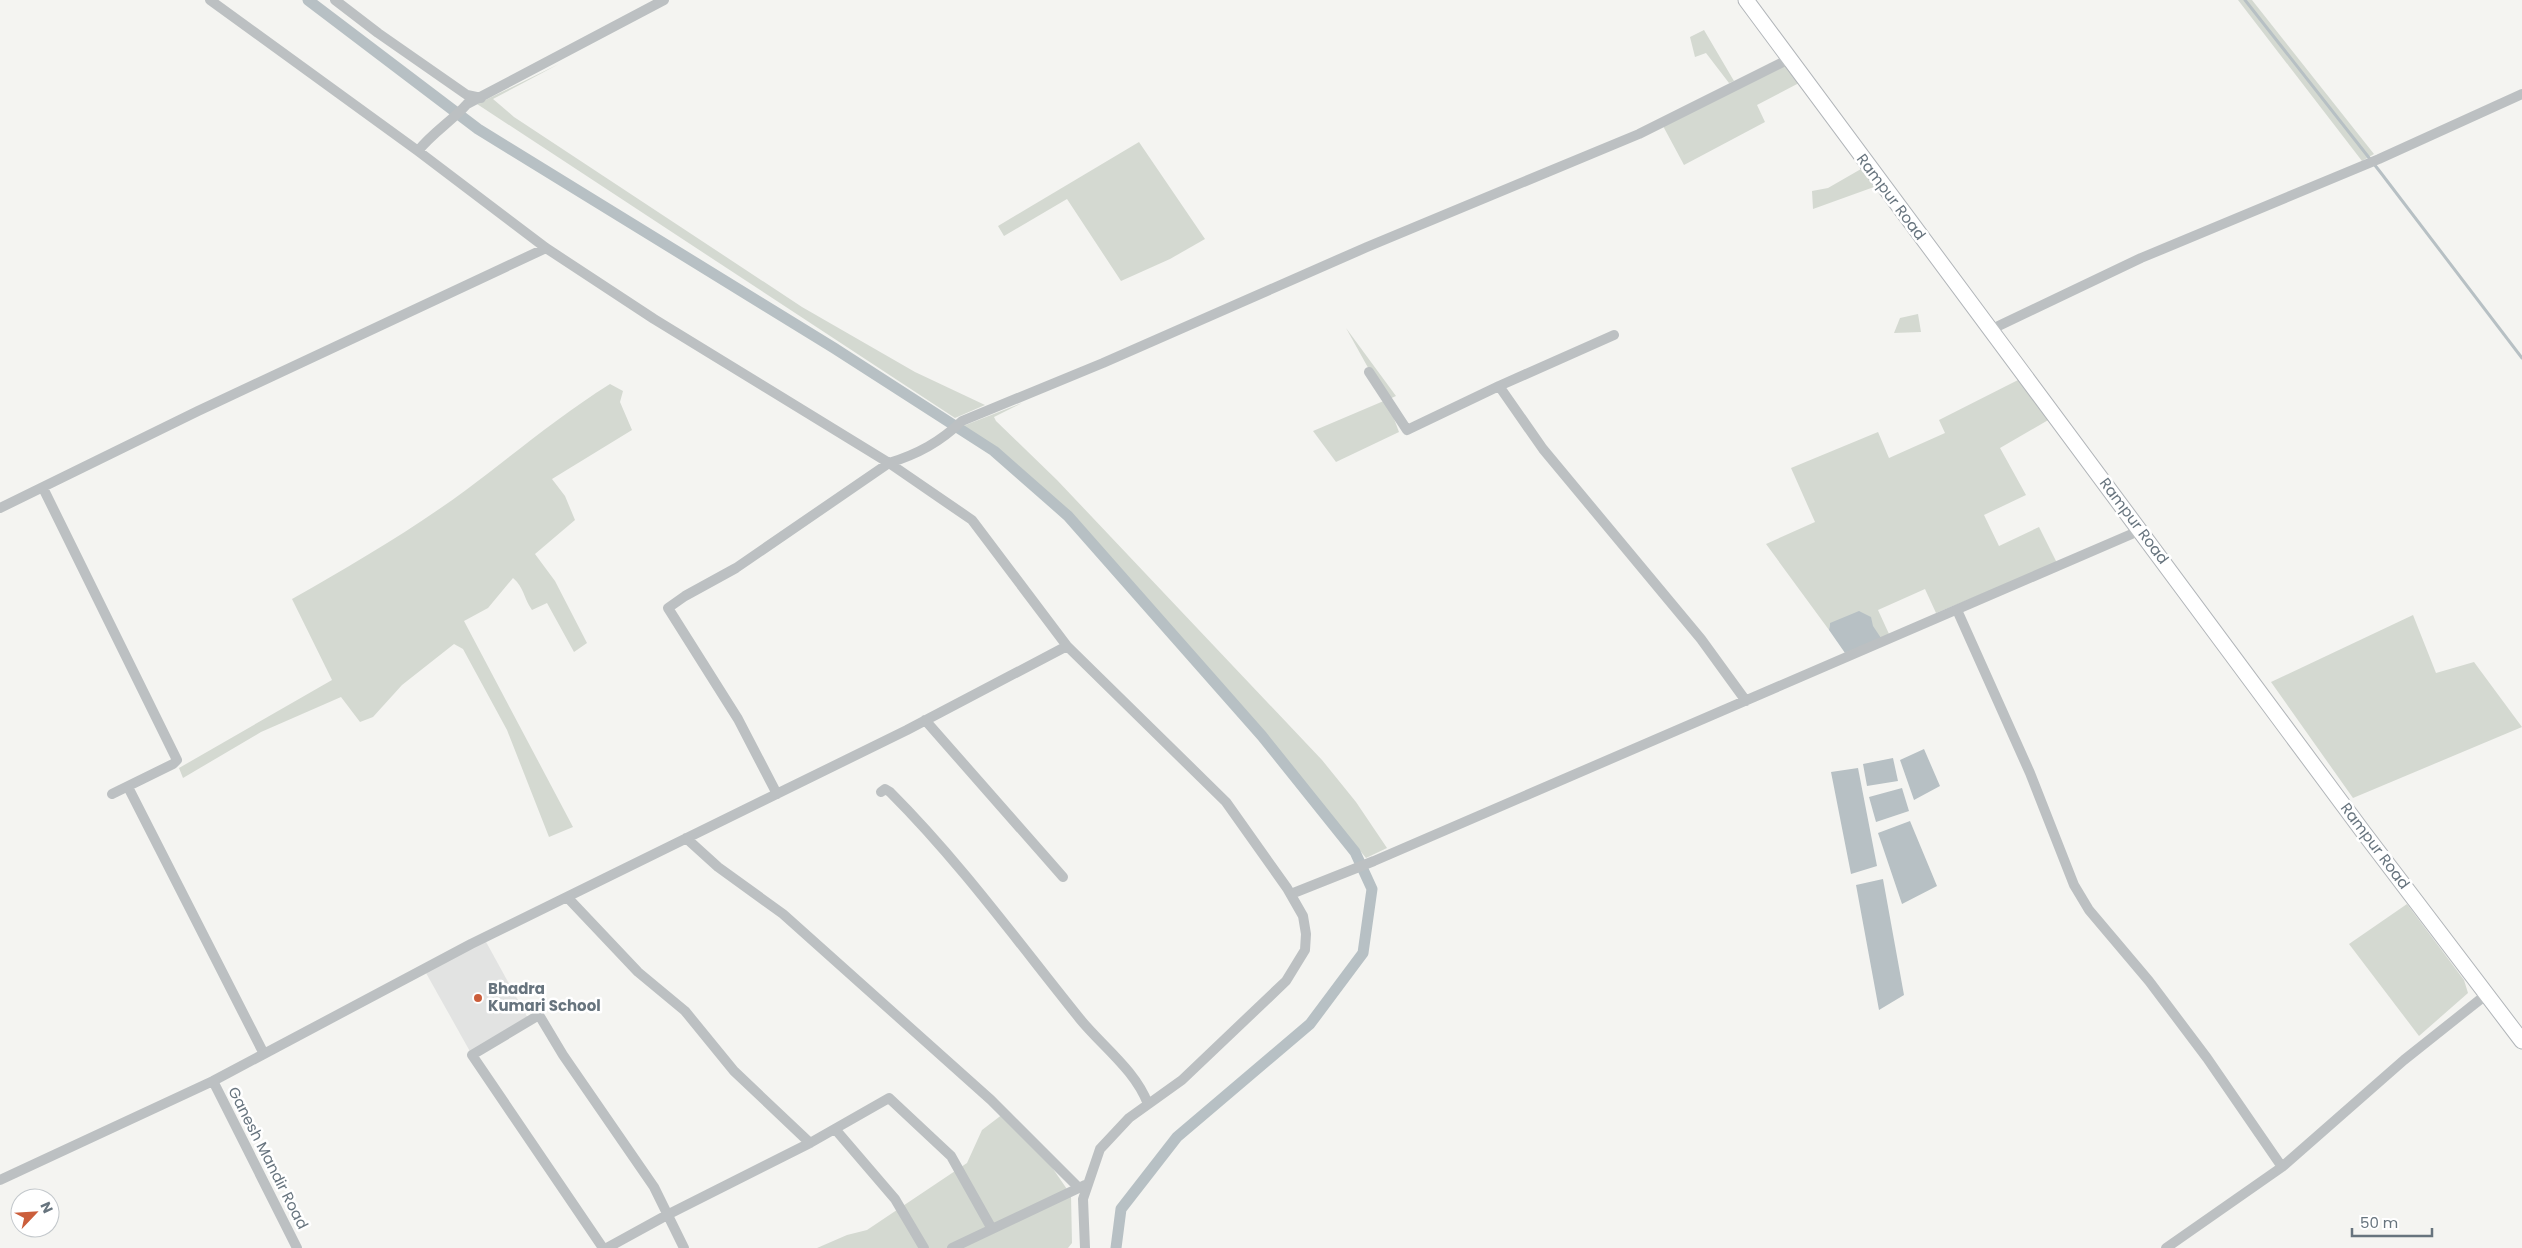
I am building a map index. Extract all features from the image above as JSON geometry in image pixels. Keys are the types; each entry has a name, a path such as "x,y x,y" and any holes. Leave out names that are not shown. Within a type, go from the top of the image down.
{"main road":[{"name":"Rampur Road","path":"1746,0 2364,833 2522,1041"}],"street":[{"path":"210,0 418,150 546,248 654,319 889,463 972,520 1067,646 1226,802 1291,894 1303,916 1306,934 1305,950 1286,981 1182,1080 1128,1118 1100,1149 1084,1186 1085,1248"},
{"path":"335,0 378,33 467,95 481,98"},
{"path":"418,150 428,138 453,120 467,104 664,0"},
{"path":"777,794 738,719 668,608 685,596 736,568 889,463 914,455 944,438 962,421 1103,363 1367,247 1639,134 1789,60"},
{"path":"1990,330 2141,258 2379,159 2522,94"},
{"path":"0,508 198,411 546,248"},
{"path":"1368,372 1407,430 1499,386 1614,335"},
{"path":"1499,386 1543,449 1700,639 1746,701"},
{"path":"43,488 177,760 173,764 112,794"},
{"path":"1291,894 1374,861 2141,530"},
{"path":"1957,610 2030,773 2074,885 2089,910 2149,981 2208,1058 2282,1167"},
{"path":"0,1180 213,1081 471,944 925,720 1067,646"},
{"path":"925,720 1063,877"},
{"path":"128,787 264,1054"},
{"path":"881,792 885,789 890,792 965,874 1010,927 1031,958 1082,1022 1142,1088 1148,1104"},
{"path":"686,838 718,867 783,914 1084,1186"},
{"path":"567,897 638,972 685,1011 734,1071 810,1143"},
{"path":"2166,1248 2282,1167 2404,1060 2487,994"},
{"path":"603,1248 472,1055 539,1015 562,1056 654,1187 684,1248"},
{"name":"Ganesh Mandir Road","path":"213,1081 297,1248"},
{"path":"607,1248 667,1214 810,1143 889,1098 951,1156 992,1228"},
{"path":"835,1129 895,1199 924,1248"},
{"path":"952,1248 1084,1186"}],"shaded area":[{"path":"2238,0 2252,0 2374,154 2362,161"},
{"path":"1704,30 1734,81 1729,83 1706,53 1695,57 1690,37"},
{"path":"559,64 493,99 514,117 802,307 915,372 985,405 955,418 477,104"},
{"path":"1786,65 1799,83 1757,105 1765,122 1684,165 1663,126"},
{"path":"1139,142 1205,239 1170,259 1121,281 1067,199 1004,236 998,226"},
{"path":"1861,169 1874,187 1813,209 1812,191 1828,188"},
{"path":"1918,314 1921,332 1894,333 1900,318"},
{"path":"1346,328 1396,396 1387,400 1399,432 1336,462 1313,431 1386,400"},
{"path":"2020,379 2050,419 2000,448 2026,495 1984,515 1999,546 2039,527 2057,563 1936,613 1925,589 1878,610 1889,634 1881,638 1830,623 1829,630 1766,544 1815,522 1791,468 1878,432 1889,458 1945,433 1939,420"},
{"path":"610,384 623,391 620,402 632,430 552,479 565,496 575,520 535,554 555,581 587,643 574,652 547,603 532,610 519,585 513,578 488,608 464,621 573,827 549,837 507,730 463,649 454,644 402,685 373,717 360,722 341,697 261,732 183,778 179,768 332,680 292,599 424,520 555,422"},
{"path":"1022,403 994,417 996,421 1057,480 1322,760 1356,802 1387,848 1366,858 1266,734 1072,514 998,449 963,426"},
{"path":"1859,611 1871,617 1873,626 1881,638 1845,653 1829,630 1830,623"},
{"path":"2413,615 2436,673 2474,662 2522,727 2353,798 2271,682"},
{"path":"1924,749 1940,786 1914,800 1900,760"},
{"path":"1893,758 1898,781 1867,786 1863,764"},
{"path":"1858,768 1877,866 1851,874 1831,772"},
{"path":"1902,788 1909,811 1876,822 1869,797"},
{"path":"1910,821 1937,886 1902,904 1878,833"},
{"path":"1883,879 1904,995 1879,1010 1856,885"},
{"path":"2407,904 2464,980 2468,993 2419,1036 2349,944"},
{"name":"Bhadra Kumari School","path":"485,940 530,1022 472,1055 426,973"},
{"path":"1003,1114 1025,1128 1071,1195 1072,1243 1068,1248 817,1248 847,1235 867,1230 967,1163 982,1130"}],"waterway":[{"path":"308,0 478,129 834,348 994,451 1068,516 1262,736 1355,852 1372,889 1363,953 1310,1024 1177,1137 1121,1209 1116,1248"},
{"path":"2245,0 2381,173 2522,358"}],"place":[{"name":"Bhadra Kumari School","path":"478,998"}]}
